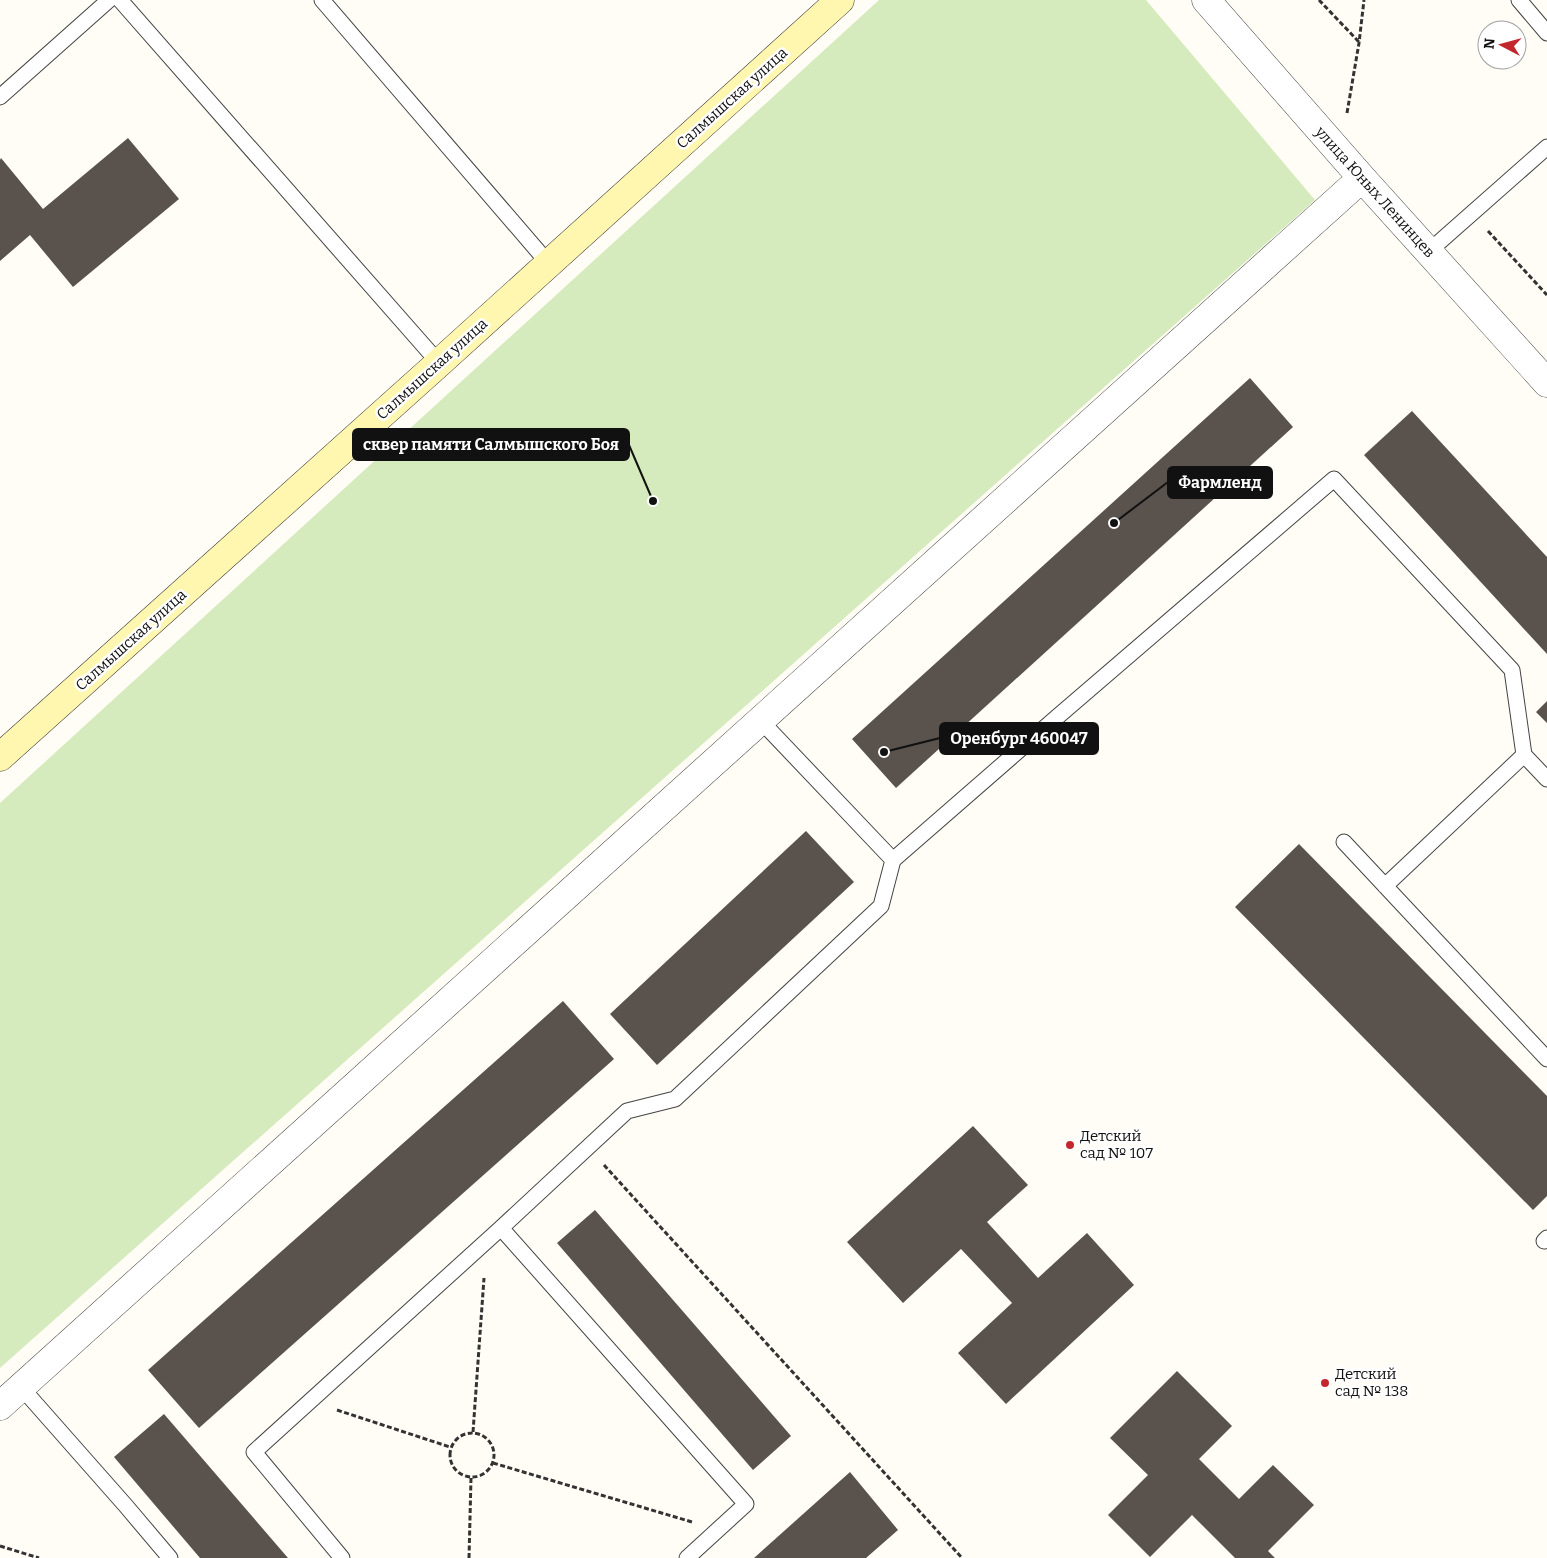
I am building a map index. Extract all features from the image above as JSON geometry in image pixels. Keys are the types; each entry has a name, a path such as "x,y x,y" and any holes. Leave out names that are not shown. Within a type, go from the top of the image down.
{"main road":[{"name":"Салмышская улица","path":"0,757 840,0"}],"street":[{"name":"улица Юных Ленинцев","path":"1206,0 1362,178 1547,383"},
{"path":"0,1406 1362,178"}],"lane":[{"path":"0,97 109,0"},
{"path":"120,0 439,363"},
{"path":"322,0 548,264"},
{"path":"1519,0 1547,32"},
{"path":"1428,252 1547,147"},
{"path":"342,1558 254,1452 627,1111 676,1099 881,906 893,860 1334,479 1512,670 1524,755 1547,779"},
{"path":"760,720 893,860"},
{"path":"1385,886 1524,755"},
{"path":"1344,842 1547,1059"},
{"path":"501,1228 746,1504 687,1558"},
{"path":"21,1387 170,1558"}],"path":[{"path":"1319,0 1359,43"},
{"path":"1340,153 1359,43 1364,0"},
{"path":"1472,214 1547,295"},
{"path":"589,1147 962,1558"},
{"path":"473,1432 486,1241"},
{"path":"310,1401 450,1447"},
{"path":"473,1432 486,1437 494,1449 493,1463 485,1474 471,1478 458,1473 450,1461 450,1447 460,1436 473,1432"},
{"path":"493,1463 718,1530"},
{"path":"469,1558 471,1478"},
{"path":"0,1546 39,1558"}],"green space":[{"path":"879,0 1146,0 1315,200 0,1368 0,803"}],"building":[{"path":"128,138 179,199 73,287 30,235 0,261 1,158 43,209"},
{"path":"1250,378 1293,427 896,788 852,739"},
{"path":"1412,411 1547,557 1547,654 1364,455"},
{"path":"1547,701 1547,723 1536,712"},
{"path":"806,831 854,882 657,1065 610,1014"},
{"path":"1299,844 1547,1096 1547,1196 1533,1210 1235,907"},
{"path":"563,1001 614,1059 199,1428 148,1370"},
{"path":"973,1126 1028,1185 987,1222 1038,1278 1087,1233 1134,1285 1006,1404 958,1353 1012,1303 961,1249 903,1303 847,1242"},
{"path":"595,1210 791,1436 753,1470 557,1243"},
{"path":"1177,1371 1232,1426 1199,1459 1239,1499 1273,1465 1314,1505 1268,1551 1275,1558 1235,1558 1192,1515 1150,1557 1108,1515 1148,1475 1110,1438"},
{"path":"164,1414 288,1558 200,1558 114,1457"},
{"path":"850,1472 898,1530 866,1558 754,1558"}],"place":[{"name":"сквер памяти Салмышского Боя","path":"653,501"},
{"name":"Фармленд","path":"1114,523"},
{"name":"Оренбург 460047","path":"884,752"},
{"name":"Детский сад № 107","path":"1070,1145"},
{"name":"Детский сад № 138","path":"1325,1383"}]}
